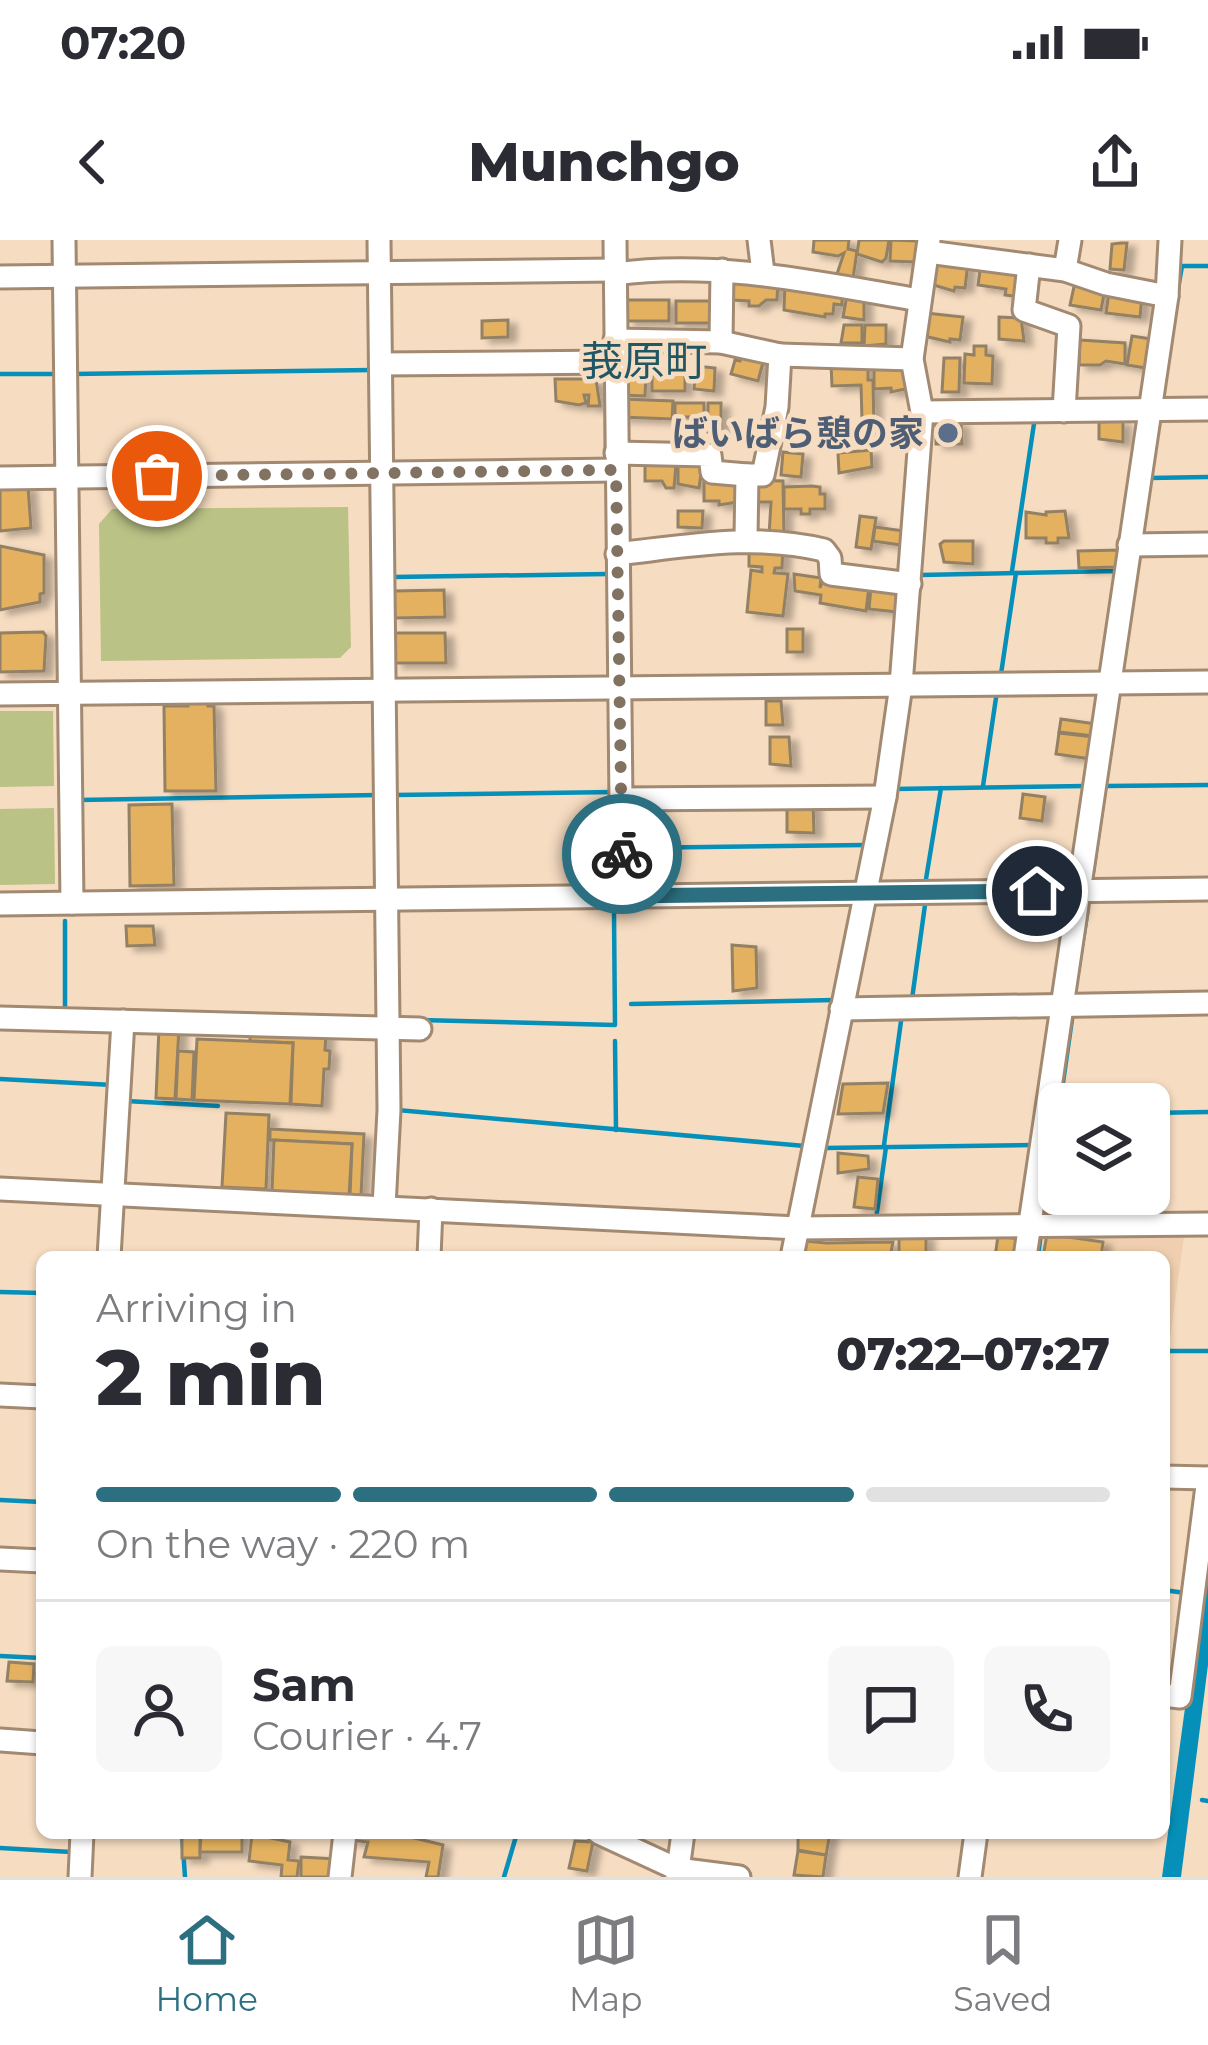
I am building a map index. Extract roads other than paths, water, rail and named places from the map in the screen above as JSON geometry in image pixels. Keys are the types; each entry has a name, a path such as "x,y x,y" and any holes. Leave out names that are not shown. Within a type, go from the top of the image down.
{"street":[{"path":"64,240 72,903"},
{"path":"379,240 389,1110 384,1207"},
{"path":"615,240 622,896"},
{"path":"759,240 763,273"},
{"path":"1065,271 1070,240"},
{"path":"1026,1251 1167,296 1170,240"},
{"path":"793,1251 885,796 902,685 922,412 911,359 929,246 1167,296"},
{"path":"1029,265 1024,310 1069,326 1064,411"},
{"path":"0,277 722,271 763,273 919,300"},
{"path":"721,342 722,271"},
{"path":"381,364 721,342 780,355 911,359"},
{"path":"0,478 382,473 710,455 712,472 763,475 777,407 780,355"},
{"path":"922,412 1208,409"},
{"path":"746,538 747,475"},
{"path":"617,554 746,538 784,540 824,550 831,574 910,584"},
{"path":"1129,545 1208,544"},
{"path":"0,694 1208,682"},
{"path":"621,799 885,796"},
{"path":"0,904 1208,889"},
{"path":"841,1009 1208,1003"},
{"path":"0,1018 388,1022 420,1029"},
{"path":"109,1251 123,1021"},
{"path":"0,1189 797,1228 1208,1224"},
{"path":"429,1251 431,1209"},
{"path":"0,1395 36,1397"},
{"path":"1170,1477 1208,1478 1180,1697 1170,1696"},
{"path":"0,1559 36,1561"},
{"path":"0,1740 36,1743"},
{"path":"80,1877 82,1839"},
{"path":"340,1877 344,1839"},
{"path":"611,1839 677,1873 739,1877"},
{"path":"677,1873 682,1839"},
{"path":"970,1877 975,1839"}],"water":[{"path":"1208,1539 1208,1665 1181,1877 1162,1877"}],"waterway":[{"path":"1177,294 1182,266 1208,266"},
{"path":"72,374 373,370"},
{"path":"0,374 60,374"},
{"path":"606,409 606,463"},
{"path":"1012,571 1035,417"},
{"path":"1149,478 1208,477"},
{"path":"920,575 1118,571"},
{"path":"1001,674 1016,573"},
{"path":"393,577 608,574"},
{"path":"983,786 997,691"},
{"path":"1093,872 1119,691"},
{"path":"1106,786 1208,785"},
{"path":"893,789 1086,786"},
{"path":"926,879 941,788"},
{"path":"394,795 616,792"},
{"path":"78,800 378,795"},
{"path":"628,848 866,845"},
{"path":"912,999 925,905"},
{"path":"1074,997 1088,908"},
{"path":"420,1020 615,1025 614,914"},
{"path":"65,921 65,1011"},
{"path":"631,1004 835,1000"},
{"path":"1063,1083 1073,1012"},
{"path":"884,1145 902,1014"},
{"path":"615,1041 616,1130"},
{"path":"0,1079 113,1085"},
{"path":"126,1101 218,1106"},
{"path":"397,1110 805,1146"},
{"path":"1170,1113 1208,1112"},
{"path":"824,1148 1034,1145"},
{"path":"876,1219 886,1147"},
{"path":"1039,1251 1041,1232"},
{"path":"0,1292 36,1293"},
{"path":"1170,1351 1208,1351"},
{"path":"0,1500 36,1502"},
{"path":"1170,1591 1185,1593"},
{"path":"0,1656 36,1658"},
{"path":"1202,1800 1208,1801"},
{"path":"182,1839 185,1877"},
{"path":"504,1877 515,1839"},
{"path":"0,1848 71,1852"}],"place":[{"name":"ばいばら憩の家","path":"948,433"}],"district":[{"name":"莪原町","path":"644,361"}]}
